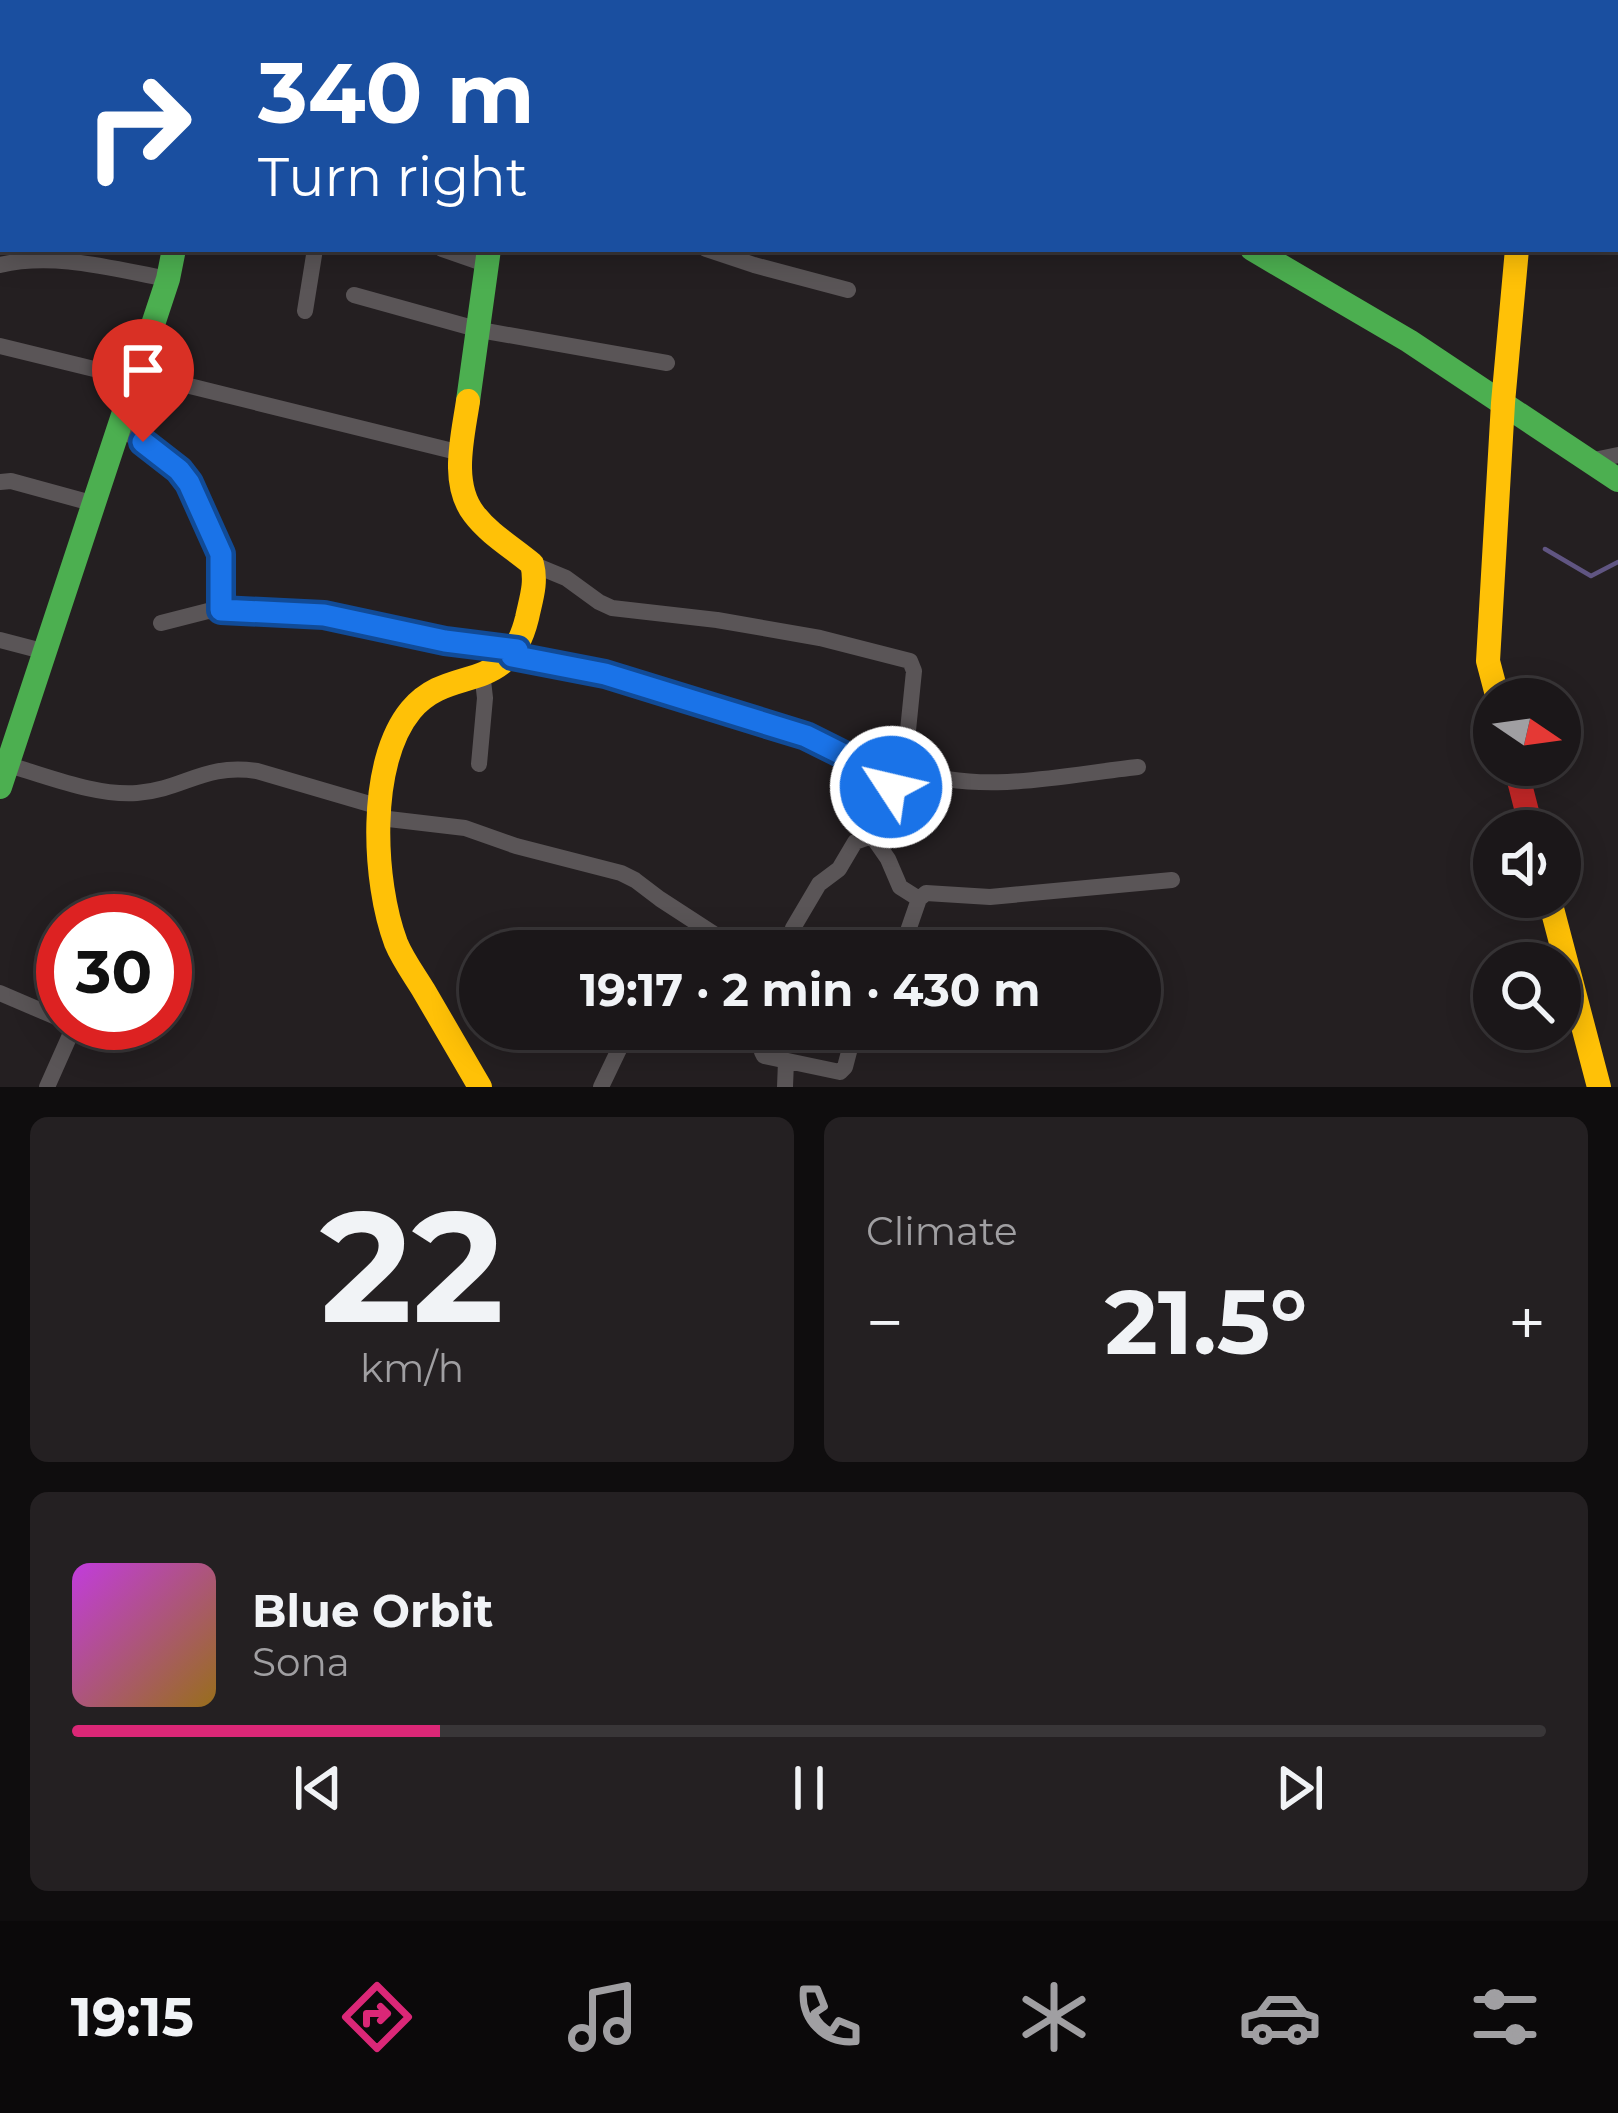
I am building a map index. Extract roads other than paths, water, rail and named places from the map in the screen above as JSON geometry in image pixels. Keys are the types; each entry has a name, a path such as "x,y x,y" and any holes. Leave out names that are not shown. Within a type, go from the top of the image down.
{"street":[{"path":"173,252 120,427 3,772 140,793 207,771 257,771 380,813 465,828 621,873 711,930"},
{"path":"305,311 315,252"},
{"path":"715,252 848,290"},
{"path":"1493,678 1489,662 1503,403 1517,252"},
{"path":"0,265 81,256 168,279"},
{"path":"488,257 460,453 460,487 469,510 483,526 532,564 566,578 613,608 820,638 910,661 914,671 897,777 872,836 855,842 839,869 819,884 792,930"},
{"path":"1284,257 1618,480"},
{"path":"354,296 480,330 667,363"},
{"path":"0,346 460,453"},
{"path":"120,427 179,470 189,483 221,554 221,610"},
{"path":"1589,461 1618,455"},
{"path":"0,482 94,504"},
{"path":"480,1087 398,945 382,882 380,813 386,760 406,715 428,694 505,664 514,653 536,580 532,564"},
{"path":"161,623 221,610 324,615 514,653 605,674 806,736 886,776 897,777 908,769 941,779 987,783 1138,767"},
{"path":"0,640 46,652"},
{"path":"479,764 485,698 482,672"},
{"path":"872,836 899,887 919,898"},
{"path":"908,930 919,898 926,893 991,897 1172,880"},
{"path":"1555,918 1599,1087"},
{"path":"0,993 36,1009"},
{"path":"46,1087 63,1050"},
{"path":"601,1087 619,1050"},
{"path":"764,1050 764,1056 842,1072 849,1050"},
{"path":"785,1087 786,1060"}],"waterway":[{"path":"1545,549 1591,576 1618,562"}]}
